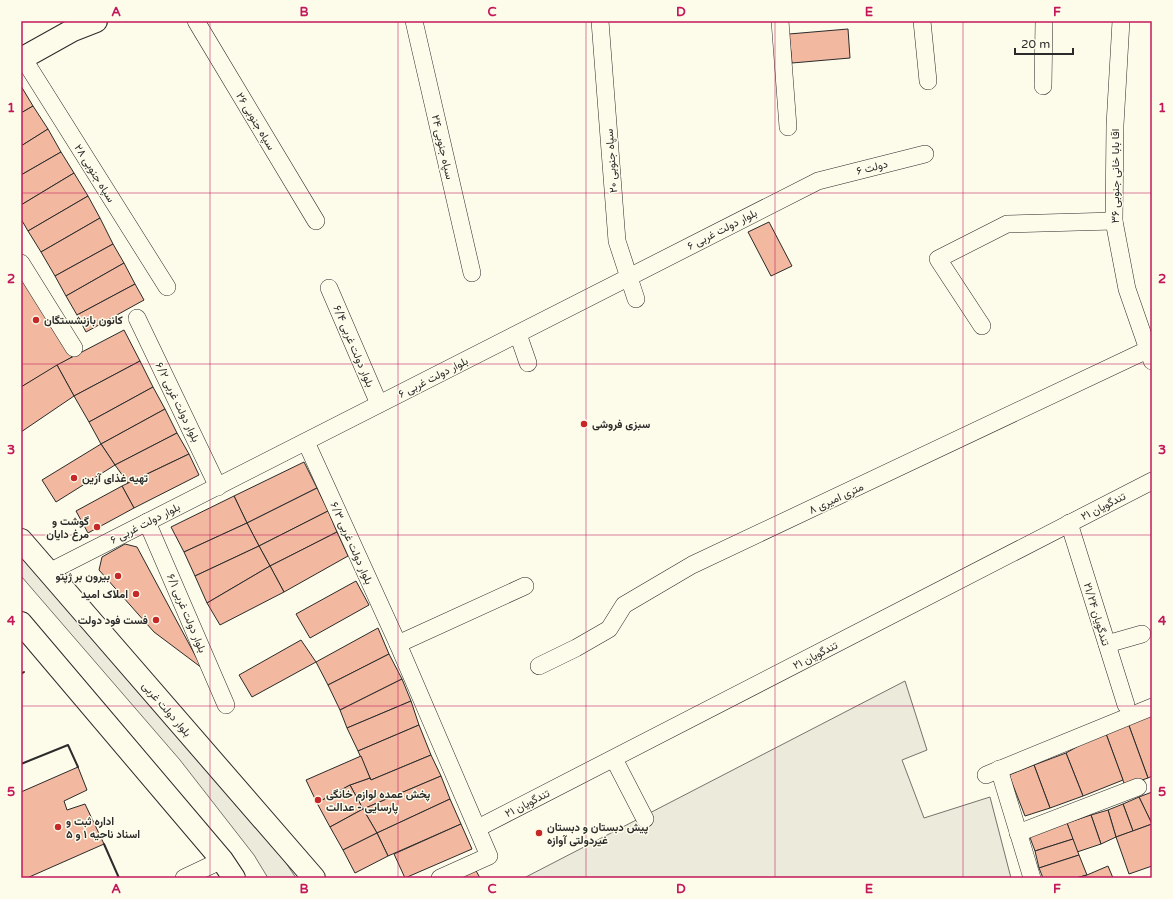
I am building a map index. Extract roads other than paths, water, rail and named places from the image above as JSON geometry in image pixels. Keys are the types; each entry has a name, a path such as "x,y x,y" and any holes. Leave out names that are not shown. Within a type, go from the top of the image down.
{"main road":[{"path":"22,59 73,30 96,21"},
{"name":"بلوار دولت غربی","path":"21,540 314,878"},
{"path":"21,623 222,860 234,878"}],"street":[{"name":"۲۶ سپاه جنوبی","path":"196,21 316,221"},
{"name":"۲۴ سپاه جنوبی","path":"414,21 472,273"},
{"name":"۲۰ سپاه جنوبی","path":"600,21 617,241 636,299"},
{"path":"780,21 788,127"},
{"path":"922,21 928,81"},
{"path":"1043,86 1044,21"},
{"name":"۳۶ اقا بابا خانی جنوبی","path":"1121,21 1115,125 1114,221 1127,289 1150,356"},
{"name":"۲۸ سپاه جنوبی","path":"22,59 167,287"},
{"name":"۶ دولت","path":"818,181 925,154"},
{"name":"بلوار دولت غربی ۶","path":"49,572 818,181"},
{"path":"982,326 938,259 1007,224 1114,221"},
{"path":"21,263 74,348"},
{"name":"بلوار دولت غربی ۶/۴","path":"328,288 379,404"},
{"name":"بلوار دولت غربی ۶/۲","path":"137,318 218,487"},
{"path":"518,334 528,362"},
{"name":"۸ متری امیری","path":"539,666 576,648 609,629 624,605 692,565 1150,356"},
{"name":"بلوار دولت غربی ۶/۳","path":"306,442 398,644 489,856 440,878"},
{"name":"۲۱ تندگویان","path":"478,828 1152,481"},
{"name":"بلوار دولت غربی ۶/۱","path":"147,522 226,705"},
{"name":"۲۱/۲۴ تندگویان","path":"1069,523 1126,705"},
{"path":"398,644 525,586"},
{"path":"1107,644 1142,634"},
{"path":"1032,878 1018,833 992,772 1152,707"},
{"path":"614,759 645,819"},
{"path":"1018,833 1138,787"},
{"path":"184,878 222,860"}],"place":[{"name":"کانون بازنشستگان","path":"36,320"},
{"name":"سبزی فروشی","path":"584,424"},
{"name":"تهیه غذای آرین","path":"74,478"},
{"name":"گوشت و مرغ دایان","path":"97,527"},
{"name":"بیرون بر ژپتو","path":"118,576"},
{"name":"املاک امید","path":"136,594"},
{"name":"فست فود دولت","path":"156,620"},
{"name":"پخش عمده لوازم خانگی پارسایی - عدالت","path":"318,800"},
{"name":"اداره ثبت و اسناد ناحیه ۱ و ۵","path":"58,827"},
{"name":"پیش دبستان و دبستان غیردولتی آوازه","path":"539,833"}]}
